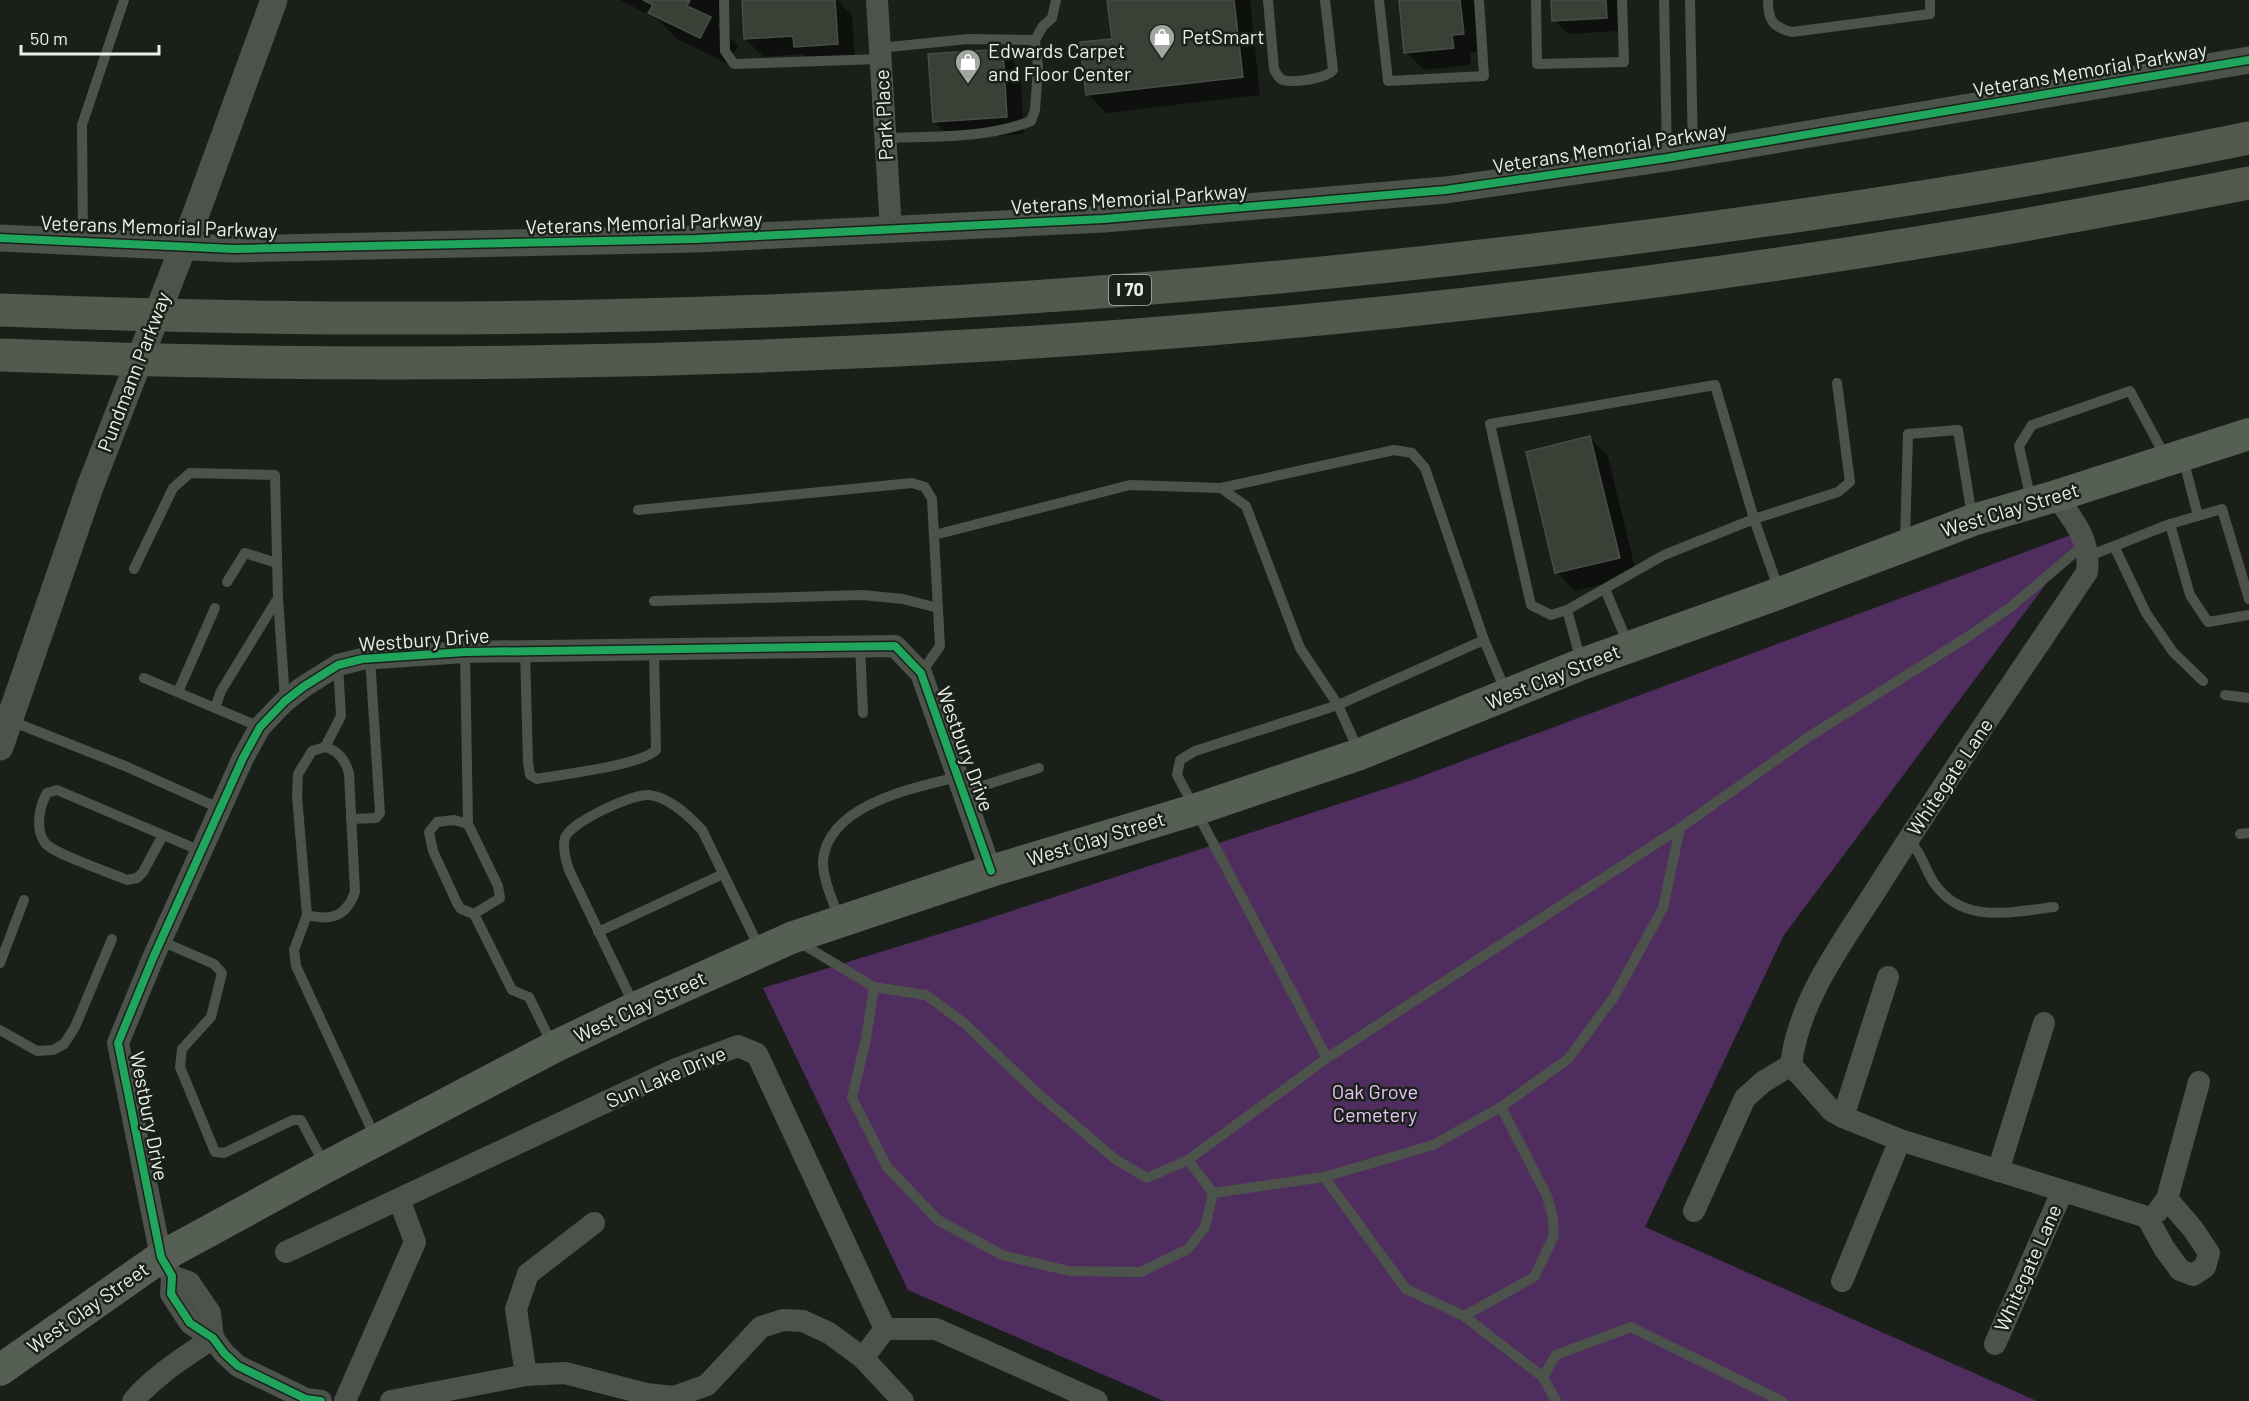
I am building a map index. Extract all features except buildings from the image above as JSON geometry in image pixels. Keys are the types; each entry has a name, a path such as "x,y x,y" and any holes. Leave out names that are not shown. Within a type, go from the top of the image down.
{"highway":[{"name":"I 70","path":"0,310 254,318 626,316 971,301 1116,291 1348,271 1721,227 1975,188 2249,138"},
{"name":"I 70","path":"0,355 236,362 526,362 863,352 1112,336 1473,302 1730,271 1976,233 2249,183"}],"main road":[{"name":"West Clay Street","path":"0,1370 326,1167 554,1047 791,938 991,871 1197,809 1360,754 1582,664 1780,593 1905,544 1973,520 2044,500 2249,434"}],"street":[{"name":"Pundmann Parkway","path":"0,747 90,487 197,211 274,0"},
{"name":"Park Place","path":"877,0 891,230"},
{"name":"Veterans Memorial Parkway","path":"0,238 234,249 695,240 1104,219 1446,190 1667,158 2249,60"},
{"path":"2044,500 2088,549"},
{"name":"Whitegate Lane","path":"2088,549 2087,572 1908,840 1829,965 1804,1012 1791,1065 1832,1111 1843,1117 1900,1140 2147,1217"},
{"name":"Westbury Drive","path":"166,1267 118,1043 201,851 260,727 285,701 338,664 370,658 465,652 895,646 921,673 991,871"},
{"path":"1843,1117 1888,976"},
{"path":"1998,1171 2044,1023"},
{"name":"Sun Lake Drive","path":"286,1252 676,1069 738,1046 757,1054 885,1329"},
{"path":"1694,1211 1745,1098 1763,1082 1791,1065"},
{"path":"2167,1199 2193,1229 2209,1253 2205,1266 2193,1275 2180,1270 2164,1248 2147,1217 2159,1211 2167,1199 2199,1082"},
{"path":"1842,1281 1900,1140"},
{"name":"Whitegate Lane","path":"1995,1344 2062,1192"},
{"path":"345,1401 415,1242 399,1199"},
{"path":"526,1375 516,1309 528,1274 594,1223"},
{"path":"166,1267 189,1282 210,1313 213,1338 238,1366 306,1399 321,1401"},
{"path":"391,1401 526,1375 566,1373 646,1394 674,1397 707,1385 761,1327 783,1320 803,1321 829,1333 863,1358 903,1401"},
{"path":"863,1358 885,1329 936,1329 1097,1401"},
{"path":"134,1401 171,1366 213,1338"}],"lane":[{"path":"83,242 82,125 124,0"},
{"path":"724,0 725,51 734,64 880,53 968,39 1035,40"},
{"path":"885,138 960,135 1014,128 1031,121 1035,110 1038,67 1035,40 1043,26 1052,18 1056,0"},
{"path":"1268,0 1274,69 1277,76 1284,80 1323,78 1333,70 1325,0"},
{"path":"1379,0 1389,81 1484,76 1479,0"},
{"path":"1536,0 1538,64 1624,62 1622,0"},
{"path":"1664,0 1667,158"},
{"path":"1690,0 1693,153"},
{"path":"1768,0 1770,19 1778,28 1792,32 1930,14 1930,0"},
{"path":"1780,593 1755,519 1715,385 1490,424 1531,605 1551,615 1567,610 1665,555 1755,519 1838,492 1850,482 1837,382"},
{"path":"2044,500 2019,446 2032,425 2130,391 2175,458 2198,516"},
{"path":"1905,544 1908,434 1958,430 1973,520"},
{"path":"934,535 1130,485 1221,488 1394,450 1412,453 1425,468 1484,640 1508,695"},
{"path":"134,569 173,488 190,472 275,475 278,598 285,701"},
{"path":"638,510 912,483 925,487 932,499 940,646 921,673"},
{"path":"1221,488 1246,506 1300,648 1338,705 1360,754"},
{"path":"791,938 874,987 927,995 964,1023 1036,1092 1115,1159 1147,1178 1188,1160 1327,1058 1680,828 1810,736 1969,636 2088,549 2114,546 2170,524 2223,509 2249,599"},
{"path":"2170,524 2190,595 2208,622 2249,615"},
{"path":"2114,546 2146,613 2173,652 2203,681"},
{"path":"227,582 245,553 277,563"},
{"path":"1605,589 1629,647"},
{"path":"654,601 862,596 903,599 938,608"},
{"path":"215,708 221,691 278,598"},
{"path":"178,692 215,608"},
{"path":"1567,610 1582,664"},
{"path":"1327,1058 1177,775 1180,760 1195,751 1338,705 1484,640"},
{"path":"860,646 863,712"},
{"path":"525,651 528,762 531,774 537,779 621,764 651,755 656,750 654,649"},
{"path":"465,652 468,824 498,886 500,898 474,914"},
{"path":"351,819 376,818 380,813 370,658"},
{"path":"325,747 340,716 338,664"},
{"path":"144,678 260,727"},
{"path":"2225,695 2249,698"},
{"path":"9,720 125,766 221,808"},
{"path":"307,915 321,918 334,917 352,901 356,892 346,764 336,752 325,747 312,751 298,774 297,796 307,915 294,950 296,966 376,1140"},
{"path":"840,922 823,861 828,842 845,821 862,808 892,795 960,785 1039,768"},
{"path":"164,835 143,872 137,878 127,880 46,845 39,832 41,803 47,794 57,790 164,835 201,851"},
{"path":"635,1008 565,858 565,837 575,826 631,798 648,795 662,798 688,815 702,830 762,952"},
{"path":"468,824 454,820 437,822 429,832 433,851 457,903 461,909 474,914 507,983 512,990 529,998 554,1047"},
{"path":"1213,1193 1324,1177 1433,1145 1501,1107 1568,1059 1614,997 1663,908 1680,828"},
{"path":"1908,840 1918,849 1926,870 1939,889 1956,904 1968,910 1984,913 2054,907"},
{"path":"598,932 723,874"},
{"path":"0,963 24,900"},
{"path":"0,1030 37,1051 53,1050 64,1044 75,1027 112,939"},
{"path":"161,941 214,964 222,974 211,1017 182,1049 180,1067 215,1152 224,1152 292,1120 301,1120 326,1167"},
{"path":"874,987 866,1039 852,1098 887,1167 938,1220 1002,1254 1069,1271 1142,1272 1188,1249 1205,1227 1213,1193"},
{"path":"1464,1316 1534,1277 1554,1236 1553,1218 1547,1196 1501,1107"},
{"path":"1188,1160 1213,1193"},
{"path":"1324,1177 1406,1289 1464,1316 1543,1377 1556,1401"},
{"path":"1543,1377 1556,1355 1630,1327 1782,1401"}],"green space":[{"name":"Oak Grove Cemetery","path":"2087,529 1784,935 1645,1227 2037,1401 1164,1401 908,1290 763,988 975,923 1409,781"}],"cycle path":[{"path":"0,238 234,249 695,239 1104,219 1446,190 1667,158 2249,60"},
{"path":"321,1401 306,1399 238,1366 213,1338 190,1323 171,1294 172,1276 161,1257 118,1043 153,958 243,758 260,727 285,701 338,665 362,659 465,652 895,646 921,673 991,871"}],"place":[{"name":"PetSmart","path":"1162,60"},
{"name":"Edwards Carpet and Floor Center","path":"968,85"}]}
